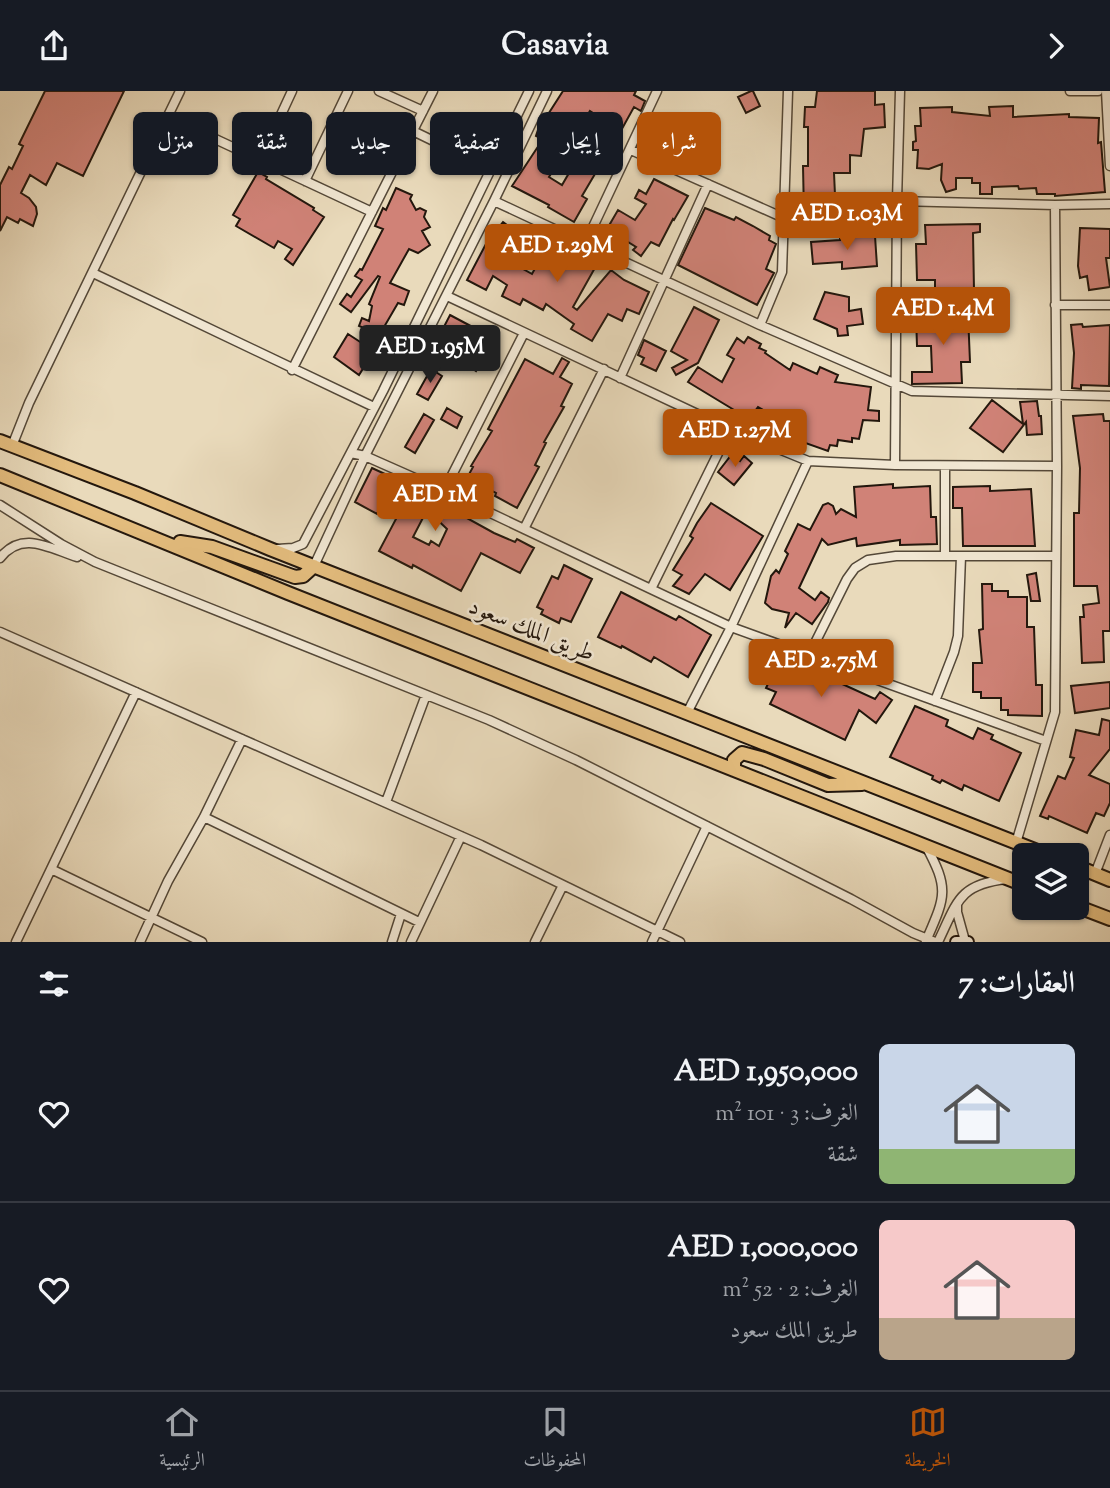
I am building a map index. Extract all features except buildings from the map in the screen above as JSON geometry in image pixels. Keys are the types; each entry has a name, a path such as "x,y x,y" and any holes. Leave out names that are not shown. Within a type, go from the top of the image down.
{"main road":[{"name":"طريق الملك سعود","path":"6,443 1016,843"},
{"path":"0,475 288,593 1010,879"},
{"path":"129,527 188,544 212,547 295,577 303,576 314,566"},
{"path":"733,770 734,760 742,753 828,785 865,783"},
{"path":"1089,871 1110,880"},
{"path":"1089,910 1110,919"}],"street":[{"path":"170,112 180,91"},
{"path":"282,112 292,91"},
{"path":"305,181 348,91"},
{"path":"379,91 423,111"},
{"path":"416,125 433,91"},
{"path":"519,112 529,91"},
{"path":"314,566 365,456 547,91"},
{"path":"585,244 657,91"},
{"path":"760,325 782,272 788,91"},
{"path":"895,465 896,230 900,91"},
{"path":"1070,91 1108,91 1110,166"},
{"path":"631,150 784,218 840,229 896,230"},
{"path":"6,443 29,403 140,175"},
{"path":"292,175 372,212"},
{"path":"292,370 391,175"},
{"path":"270,549 293,548 303,544 351,453 488,175"},
{"path":"620,378 708,184"},
{"path":"494,201 760,325 912,391 1110,396"},
{"path":"897,201 1110,204"},
{"path":"1016,843 1055,712 1055,205"},
{"path":"93,273 374,407"},
{"path":"447,296 730,429 808,461 895,465 1057,466"},
{"path":"1055,305 1110,305"},
{"path":"444,491 524,333"},
{"path":"524,529 604,369"},
{"path":"651,589 730,429"},
{"path":"351,453 365,456 444,491 731,627 1046,741"},
{"path":"687,713 731,627 808,461"},
{"path":"945,466 945,556"},
{"path":"0,505 49,537 95,562"},
{"path":"0,558 14,546 27,542 95,562 426,695 576,760 931,941"},
{"path":"935,701 958,636 961,556"},
{"path":"809,655 847,579 861,563 882,557 1056,556"},
{"path":"0,632 461,836 680,942"},
{"path":"16,942 136,692"},
{"path":"386,802 426,695"},
{"path":"140,942 168,881 204,817 242,739"},
{"path":"204,817 419,922"},
{"path":"652,942 707,826"},
{"path":"1095,874 1110,835"},
{"path":"411,942 461,836"},
{"path":"926,846 940,873 943,899 931,941"},
{"path":"51,869 202,942"},
{"path":"931,941 970,888 982,882 1010,879"},
{"path":"535,942 563,885"},
{"path":"943,899 958,902"},
{"path":"958,902 957,912 963,942"},
{"path":"392,942 401,914"},
{"path":"902,927 911,942"}]}
